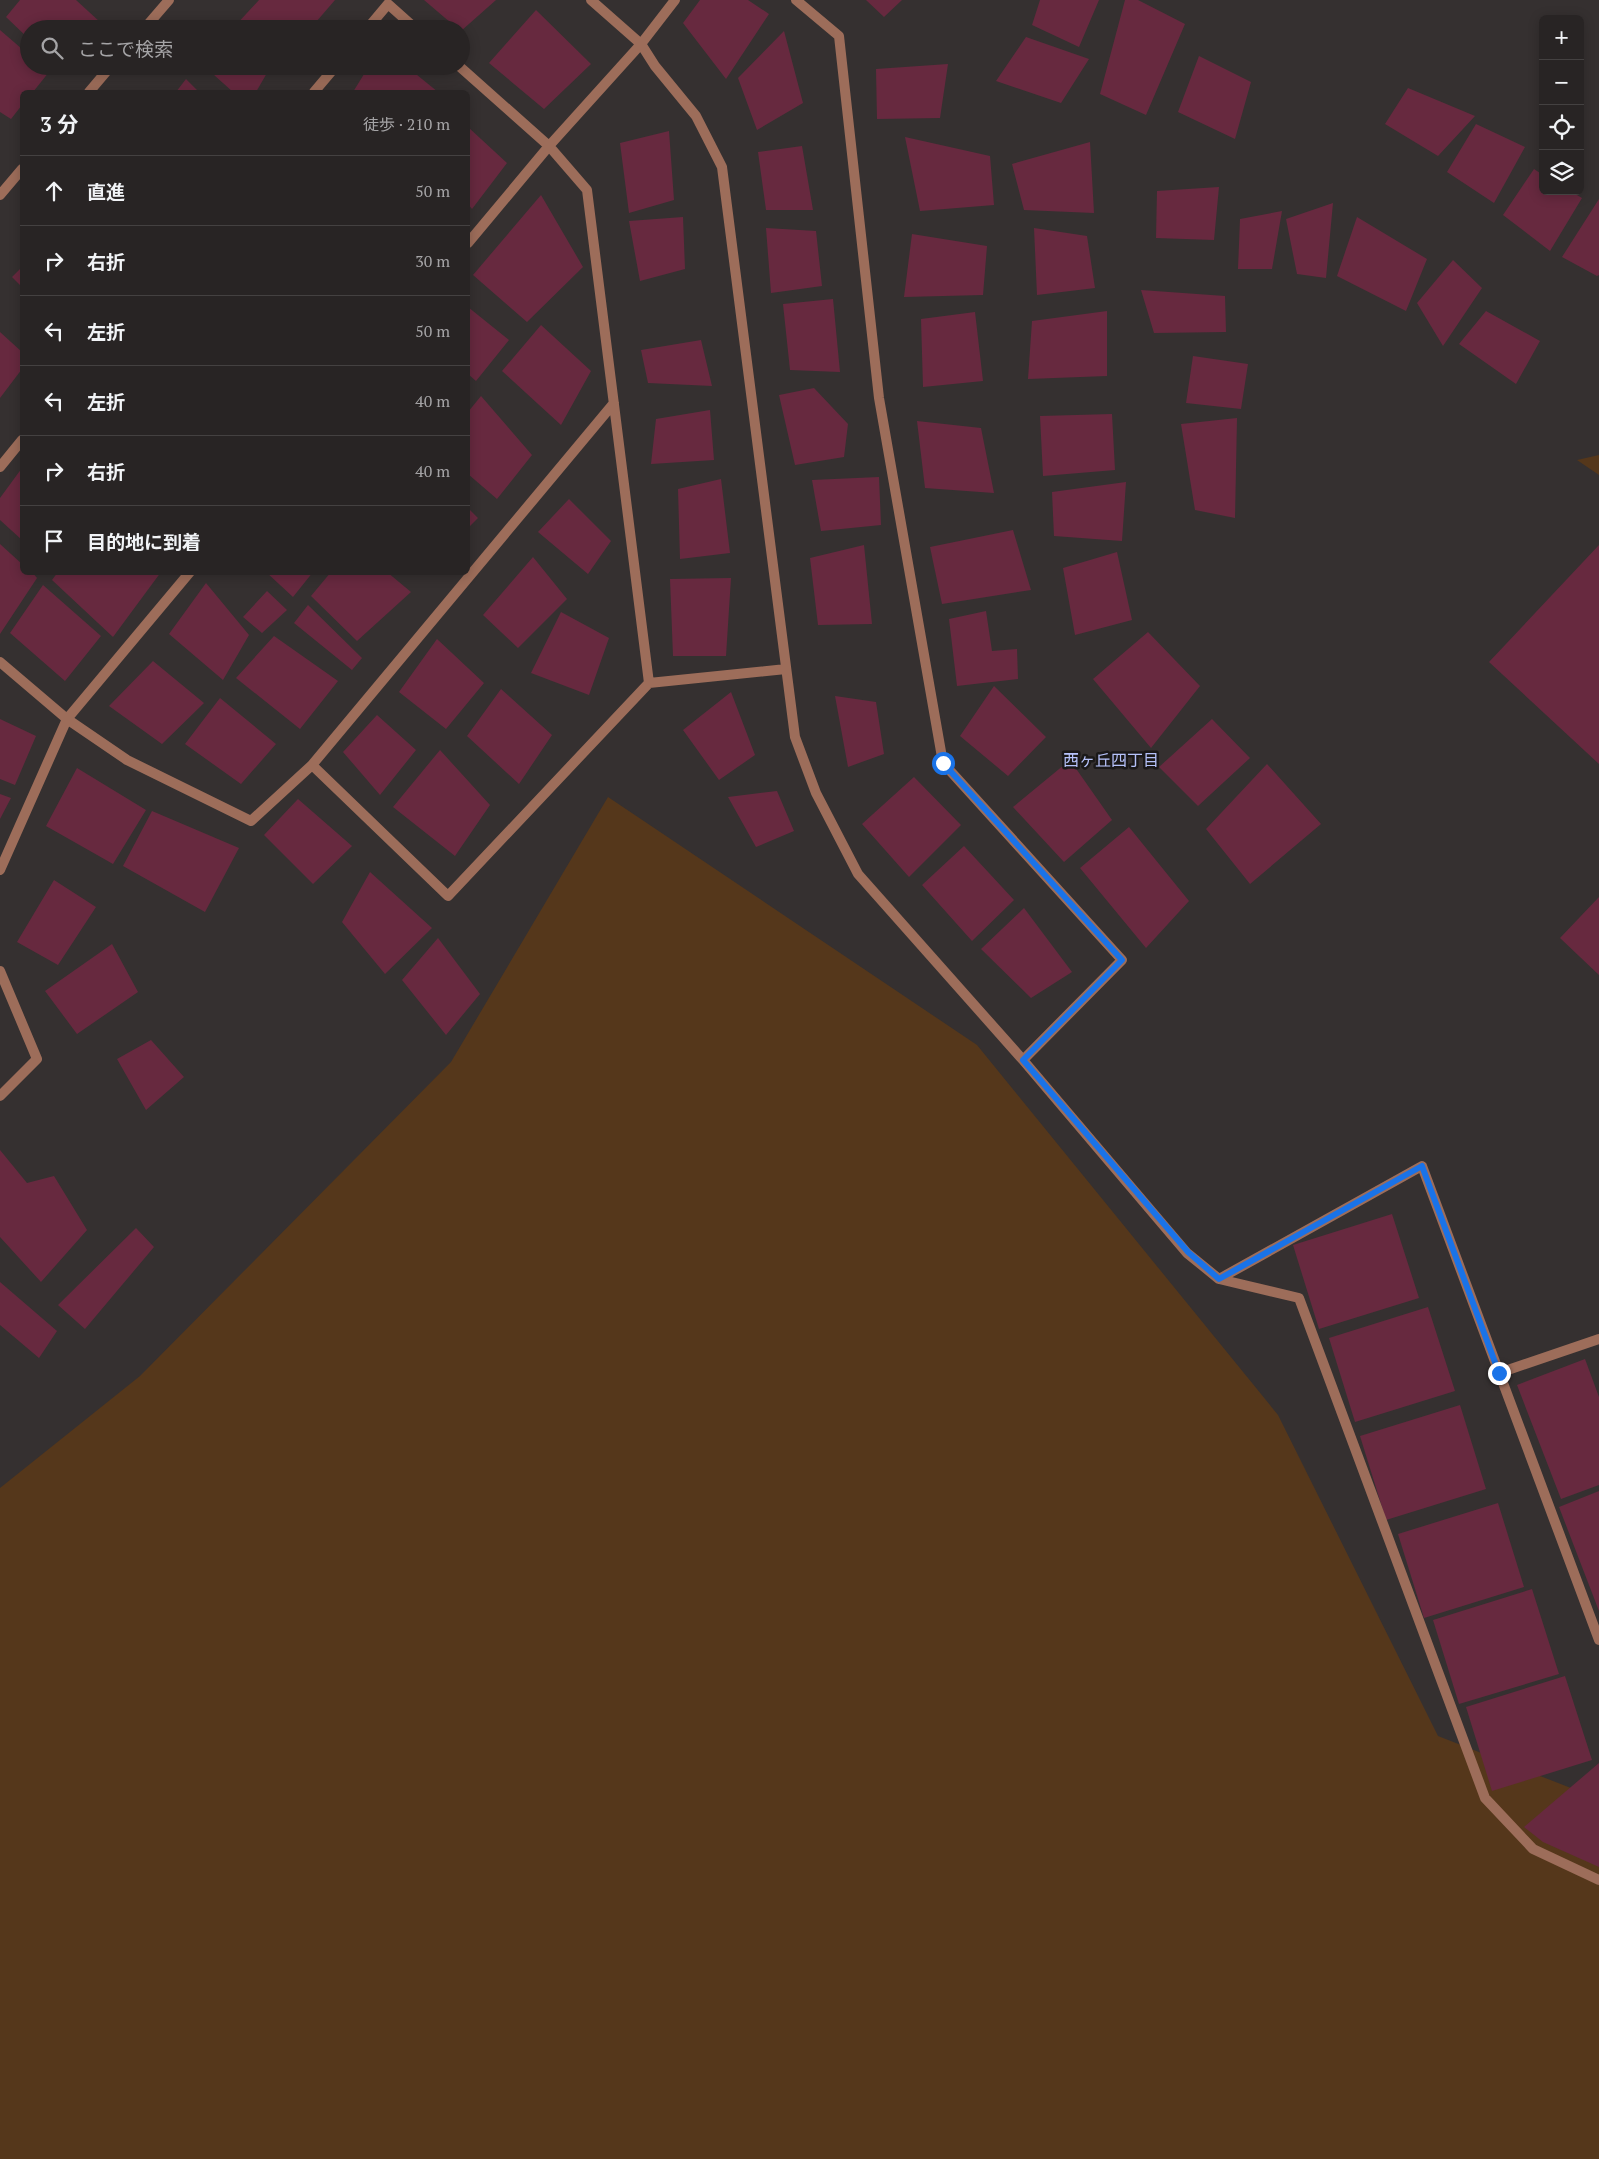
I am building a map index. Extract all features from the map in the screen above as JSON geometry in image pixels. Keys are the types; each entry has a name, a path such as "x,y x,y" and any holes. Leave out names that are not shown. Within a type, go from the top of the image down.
{"street":[{"path":"152,20 169,0"},
{"path":"591,0 641,44 655,66 696,116 722,167 794,737 816,793 858,874 1023,1060 1188,1252 1219,1279 1299,1298 1485,1798 1533,1849 1599,1880"},
{"path":"470,241 549,146 641,44 675,0"},
{"path":"796,0 839,36 879,398 943,763 1122,960 1023,1060"},
{"path":"375,20 388,4 406,20"},
{"path":"91,90 104,75"},
{"path":"316,90 328,75"},
{"path":"468,75 549,146 586,190 650,684"},
{"path":"0,195 20,171"},
{"path":"0,662 67,718 126,760 251,820 312,764 614,404"},
{"path":"0,467 20,442"},
{"path":"0,870 67,718 187,575"},
{"path":"312,764 448,896 650,684 786,669"},
{"path":"0,971 37,1059 0,1096"},
{"path":"1219,1279 1422,1166 1599,1640"},
{"path":"1499,1373 1599,1339"}],"shaded area":[{"path":"1599,455 1599,475 1577,460"},
{"path":"608,797 977,1045 1278,1415 1438,1736 1599,1799 1599,2159 0,2159 0,1488 140,1376 451,1062"}],"building":[{"path":"20,0 76,0 98,20 20,20 20,30 6,17"},
{"path":"259,0 335,0 318,20 240,20"},
{"path":"424,0 496,0 470,23 470,20 447,20"},
{"path":"700,0 748,0 769,14 726,79 683,23"},
{"path":"866,0 902,0 884,17"},
{"path":"1040,0 1099,0 1079,47 1032,25"},
{"path":"1125,0 1138,0 1185,24 1146,115 1100,94"},
{"path":"536,10 591,64 544,109 489,63"},
{"path":"0,30 20,47 20,75 47,75 35,90 20,90 20,108 11,119 0,112"},
{"path":"784,31 803,103 757,130 738,78"},
{"path":"1026,37 1089,59 1061,103 996,81"},
{"path":"1199,56 1251,82 1235,139 1178,112"},
{"path":"948,64 940,118 877,119 876,69"},
{"path":"214,75 266,75 257,90 231,90"},
{"path":"363,75 417,75 436,90 354,90"},
{"path":"186,79 197,90 178,90"},
{"path":"1408,88 1475,116 1438,156 1385,124"},
{"path":"1476,124 1525,147 1494,203 1447,172"},
{"path":"470,129 507,163 472,209 470,206"},
{"path":"669,131 674,200 629,213 620,143"},
{"path":"905,137 990,156 994,205 920,211"},
{"path":"1090,142 1094,213 1024,210 1012,164"},
{"path":"802,146 813,210 766,210 758,152"},
{"path":"1534,169 1539,172 1539,195 1577,195 1582,198 1550,251 1503,215"},
{"path":"1219,187 1214,240 1156,238 1157,191"},
{"path":"541,195 583,267 527,322 473,275"},
{"path":"1599,199 1599,275 1597,276 1562,257"},
{"path":"1333,203 1326,278 1297,274 1286,219"},
{"path":"1282,211 1272,269 1238,269 1240,219"},
{"path":"683,217 685,269 640,281 629,221"},
{"path":"1357,217 1427,259 1406,311 1337,276"},
{"path":"766,228 816,231 822,286 771,293"},
{"path":"1034,228 1087,236 1095,288 1037,295"},
{"path":"912,234 987,246 983,295 904,297"},
{"path":"1453,260 1482,288 1443,346 1417,303"},
{"path":"20,269 20,285 12,277"},
{"path":"1141,290 1225,296 1226,332 1154,333"},
{"path":"833,299 840,372 790,370 783,304"},
{"path":"470,309 509,340 476,381 470,376"},
{"path":"1107,311 1107,376 1028,379 1032,321"},
{"path":"1486,311 1540,341 1516,384 1459,344"},
{"path":"975,312 983,381 923,387 921,319"},
{"path":"541,325 591,371 561,425 502,371"},
{"path":"0,332 20,350 20,372 0,398"},
{"path":"701,340 712,386 648,383 641,350"},
{"path":"1193,356 1248,364 1241,409 1186,403"},
{"path":"814,388 848,424 844,457 795,465 779,395"},
{"path":"481,396 532,455 497,499 470,476 470,410"},
{"path":"710,410 714,460 651,464 656,419"},
{"path":"1112,414 1115,470 1043,476 1040,416"},
{"path":"1237,418 1235,518 1195,510 1181,424"},
{"path":"917,421 981,428 994,493 925,488"},
{"path":"20,471 20,538 0,520 0,498"},
{"path":"879,477 881,525 821,531 812,480"},
{"path":"721,479 730,553 680,559 678,489"},
{"path":"1126,482 1122,541 1054,536 1052,492"},
{"path":"569,499 611,541 588,574 538,532"},
{"path":"470,510 478,518 470,526"},
{"path":"1013,530 1031,590 942,604 930,547"},
{"path":"0,544 20,562 20,575 34,575 37,578 0,634"},
{"path":"864,545 872,624 818,625 810,558"},
{"path":"1599,545 1599,764 1489,662"},
{"path":"1117,552 1132,620 1075,635 1063,568"},
{"path":"533,557 567,599 518,648 483,615"},
{"path":"56,575 159,575 113,637 52,580"},
{"path":"269,575 311,575 293,597"},
{"path":"328,575 391,575 411,592 357,641 311,596"},
{"path":"731,578 726,656 673,656 670,579"},
{"path":"206,583 249,635 223,680 169,634"},
{"path":"43,585 101,636 65,681 10,633"},
{"path":"267,591 287,610 262,633 243,617"},
{"path":"308,605 362,658 352,670 294,623"},
{"path":"986,611 992,651 1017,649 1018,679 957,686 949,619"},
{"path":"561,612 609,638 589,695 531,673"},
{"path":"1148,632 1200,686 1151,748 1093,679"},
{"path":"274,636 338,681 300,729 236,678"},
{"path":"437,639 484,683 446,729 399,692"},
{"path":"153,661 204,703 162,744 109,706"},
{"path":"994,686 1046,737 1008,776 960,736"},
{"path":"501,689 552,735 519,784 467,736"},
{"path":"731,692 755,755 719,780 683,730"},
{"path":"835,696 876,702 884,754 848,767"},
{"path":"220,698 276,744 241,784 185,744"},
{"path":"377,715 416,750 380,795 343,752"},
{"path":"0,719 36,736 15,785 0,779"},
{"path":"1212,719 1250,758 1198,806 1159,767"},
{"path":"440,750 490,805 455,856 393,807"},
{"path":"1070,760 1112,820 1064,862 1013,807"},
{"path":"1267,764 1321,824 1250,884 1206,829"},
{"path":"77,768 146,810 113,864 46,826"},
{"path":"914,777 961,825 909,877 862,824"},
{"path":"777,791 794,831 756,847 728,797"},
{"path":"0,794 11,798 0,819"},
{"path":"298,799 352,846 313,884 264,835"},
{"path":"152,811 239,848 205,912 123,866"},
{"path":"1129,827 1189,901 1146,948 1080,868"},
{"path":"964,846 1014,900 972,941 922,885"},
{"path":"370,872 432,928 385,974 342,922"},
{"path":"54,880 96,907 58,965 17,942"},
{"path":"1599,897 1599,975 1560,938"},
{"path":"1024,908 1072,972 1031,998 981,949"},
{"path":"438,938 480,994 446,1035 402,980"},
{"path":"112,944 138,992 77,1034 45,991"},
{"path":"151,1040 184,1077 146,1110 117,1059"},
{"path":"0,1150 27,1183 54,1176 87,1230 41,1282 0,1237"},
{"path":"1392,1214 1419,1298 1319,1329 1293,1245"},
{"path":"136,1228 154,1247 85,1329 58,1305"},
{"path":"0,1282 57,1331 39,1358 0,1325"},
{"path":"1428,1307 1455,1391 1355,1422 1329,1338"},
{"path":"1585,1359 1599,1397 1599,1485 1561,1499 1517,1385"},
{"path":"1460,1405 1486,1489 1386,1520 1360,1436"},
{"path":"1599,1491 1599,1611 1559,1507"},
{"path":"1498,1503 1524,1587 1424,1618 1398,1534"},
{"path":"1532,1589 1559,1674 1459,1704 1433,1620"},
{"path":"1565,1676 1592,1760 1492,1791 1466,1707"},
{"path":"1599,1763 1599,1867 1543,1842 1524,1827"}],"district":[{"name":"西ヶ丘四丁目","path":"1111,760"}],"route":[{"path":"943,763 1122,960 1023,1060 1188,1252 1219,1279 1422,1166 1499,1373"}]}
